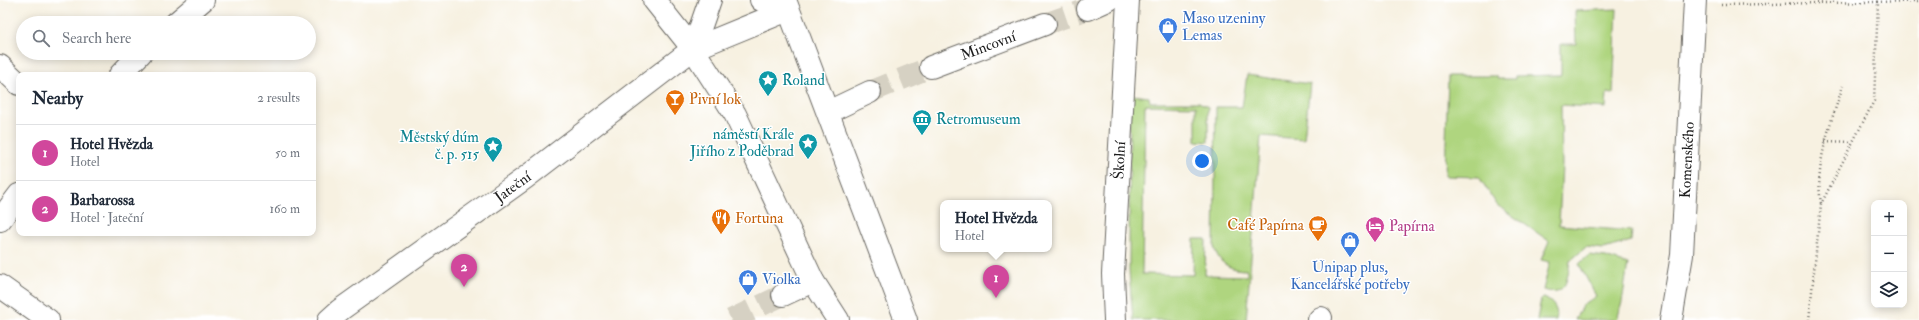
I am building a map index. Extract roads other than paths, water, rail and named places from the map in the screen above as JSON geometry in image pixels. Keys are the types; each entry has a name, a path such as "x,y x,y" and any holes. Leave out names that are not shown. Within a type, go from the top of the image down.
{"street":[{"path":"184,16 203,0"},
{"path":"654,0 693,49 735,114 813,281 838,320"},
{"path":"693,49 710,0"},
{"path":"761,0 786,5"},
{"path":"1088,9 1108,0"},
{"name":"Školní","path":"1115,320 1113,274 1128,0"},
{"name":"Komenského","path":"1671,320 1682,255 1695,3"},
{"path":"693,49 786,5"},
{"path":"786,5 906,320"},
{"name":"Mincovní","path":"931,67 1045,24"},
{"name":"Jateční","path":"329,320 340,310 525,178 693,49"},
{"path":"123,72 134,60"},
{"path":"0,66 16,81"},
{"path":"828,112 870,92"},
{"path":"0,220 16,199"},
{"path":"783,295 813,281"},
{"path":"0,286 48,320"}],"tunnel":[{"path":"1045,24 1088,9"},
{"path":"870,92 931,67"},
{"path":"731,320 783,295"}],"place":[{"name":"Maso uzeniny Lemas","path":"1168,44"},
{"name":"Roland","path":"768,97"},
{"name":"Pivní lok","path":"675,116"},
{"name":"Retromuseum","path":"922,136"},
{"name":"náměstí Krále Jiřího z Poděbrad","path":"808,160"},
{"name":"Městský dúm č. p. 515","path":"493,163"},
{"name":"Fortuna","path":"721,235"},
{"name":"Café Papírna","path":"1318,242"},
{"name":"Papírna","path":"1375,243"},
{"name":"Unipap plus, Kancelářské potřeby","path":"1350,258"},
{"name":"Barbarossa","path":"464,287"},
{"name":"Violka","path":"748,296"},
{"name":"Hotel Hvězda","path":"996,298"}]}
